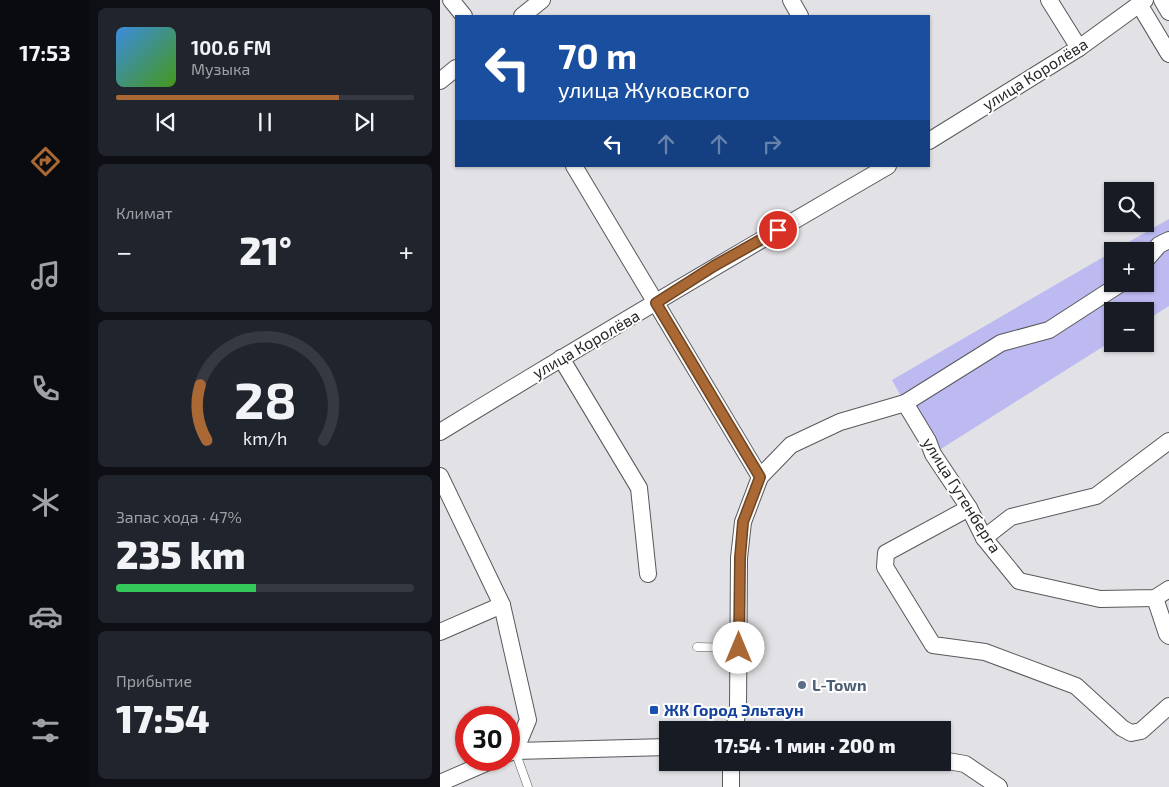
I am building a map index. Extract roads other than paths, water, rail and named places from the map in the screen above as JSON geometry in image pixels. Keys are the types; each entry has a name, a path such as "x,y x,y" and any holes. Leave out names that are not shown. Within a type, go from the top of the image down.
{"street":[{"path":"451,0 463,15"},
{"path":"523,15 542,0"},
{"path":"790,0 799,15"},
{"path":"1049,0 1079,48"},
{"path":"1162,0 1169,12"},
{"path":"1142,2 1169,54"},
{"name":"улица Королёва","path":"930,140 1079,48 1142,2"},
{"path":"440,81 455,69"},
{"path":"575,167 760,477"},
{"name":"улица Королёва","path":"440,432 656,303 714,266 886,167"},
{"path":"1154,251 1169,240"},
{"path":"736,721 738,709 740,558 743,522 760,477 791,445 840,422 905,403 1001,343 1049,330 1108,292"},
{"path":"561,358 639,488 648,574"},
{"name":"улица Гутенберга","path":"905,403 933,454 969,508 984,538 1020,581 1100,599 1162,594"},
{"path":"984,538 1011,517 1096,496 1169,441"},
{"path":"440,476 502,605 528,720 520,736"},
{"path":"969,508 886,554 885,567 933,646 985,652 1076,686 1122,728 1131,733 1141,730 1169,706"},
{"path":"1162,594 1167,634 1169,636"},
{"path":"440,632 502,605"},
{"path":"520,752 659,747"},
{"path":"951,762 966,764 992,785"},
{"path":"440,783 468,771"},
{"path":"731,771 731,787"}],"lane":[{"path":"697,648 739,648"},
{"path":"520,770 528,787"}],"place":[{"name":"L-Town","path":"802,685"},
{"name":"ЖК Город Эльтаун","path":"654,710"}]}
